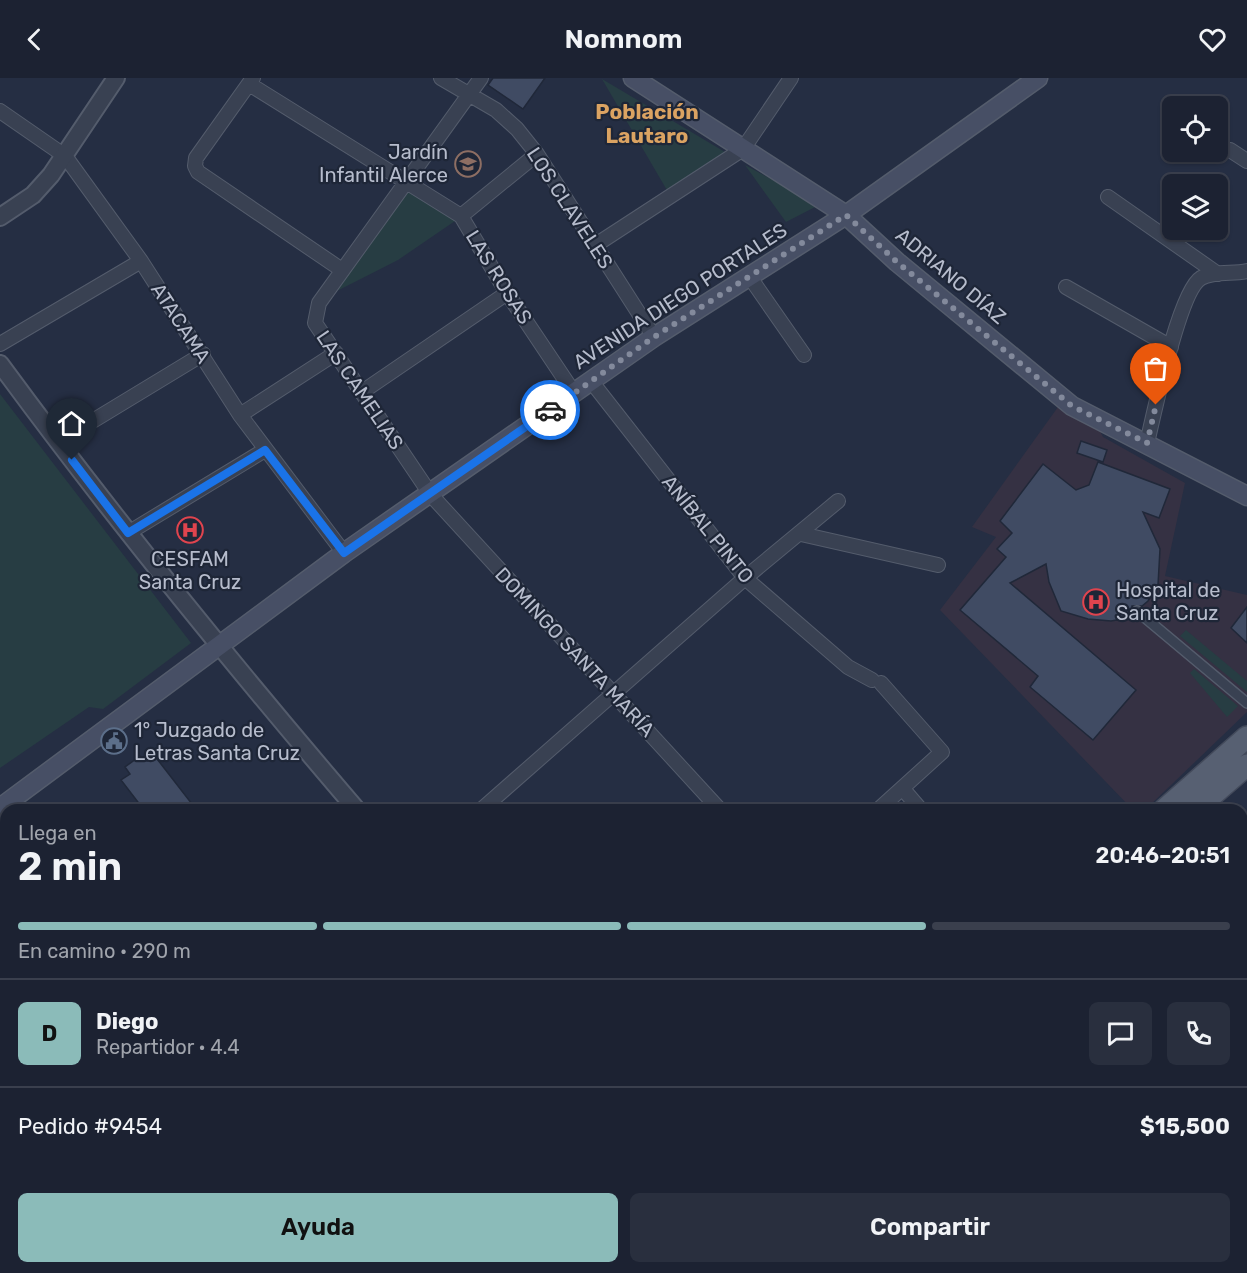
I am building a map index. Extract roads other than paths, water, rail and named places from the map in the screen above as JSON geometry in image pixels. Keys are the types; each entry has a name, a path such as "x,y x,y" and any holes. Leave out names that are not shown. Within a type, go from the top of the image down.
{"main road":[{"name":"ADRIANO DÍAZ","path":"633,78 846,215 897,262 1072,406 1247,496"},
{"name":"AVENIDA DIEGO PORTALES","path":"5,804 344,553 654,337 846,215 1028,81"},
{"path":"1171,804 1247,737"},
{"path":"1202,804 1247,765"}],"street":[{"path":"0,217 33,195 65,156 116,78"},
{"name":"LOS CLAVELES","path":"441,78 496,110 517,129 537,154 654,337"},
{"name":"LAS CAMELIAS","path":"430,495 315,323 319,303 405,180 481,78"},
{"path":"594,246 743,149 791,78"},
{"path":"251,81 196,158 195,166 198,172 342,270"},
{"name":"LAS ROSAS","path":"251,81 461,216 507,292 574,393"},
{"name":"ATACAMA","path":"0,111 65,156 141,261 203,354 240,415 344,553"},
{"path":"1230,150 1247,161"},
{"path":"461,216 537,154"},
{"path":"1108,198 1218,274"},
{"path":"0,344 141,261"},
{"path":"1147,443 1171,347 1190,288 1202,277 1247,271"},
{"path":"749,276 804,355"},
{"path":"1066,287 1171,347"},
{"path":"362,392 507,292"},
{"path":"240,415 336,353"},
{"path":"58,442 203,354"},
{"path":"0,364 218,647 352,804"},
{"name":"ANÍBAL PINTO","path":"591,381 745,578 848,667 877,682 942,752 903,789"},
{"path":"128,533 265,450"},
{"name":"DOMINGO SANTA MARÍA","path":"430,495 715,804"},
{"path":"488,804 745,578 801,534 838,501"},
{"path":"801,534 938,565"},
{"path":"1137,611 1247,703"},
{"path":"885,804 903,789 916,804"}],"place":[{"name":"Jardín Infantil Alerce","path":"468,164"},
{"name":"CESFAM Santa Cruz","path":"190,530"},
{"name":"Hospital de Santa Cruz","path":"1096,602"},
{"name":"1° Juzgado de Letras Santa Cruz","path":"114,741"}],"district":[{"name":"Población Lautaro","path":"647,124"}]}
